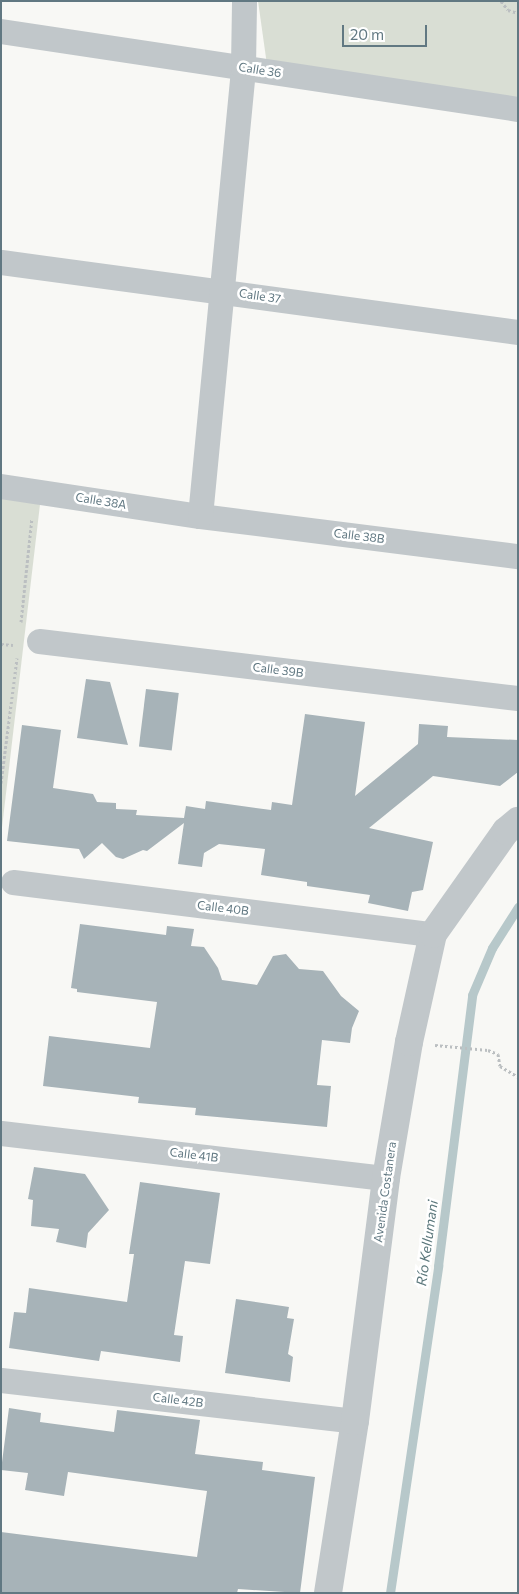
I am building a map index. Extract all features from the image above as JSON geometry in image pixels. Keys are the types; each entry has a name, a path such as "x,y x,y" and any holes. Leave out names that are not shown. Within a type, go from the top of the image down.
{"street":[{"path":"200,516 243,67 244,1"},
{"name":"Calle 36","path":"1,31 518,109"},
{"name":"Calle 37","path":"1,262 518,332"},
{"name":"Calle 38A","path":"1,486 200,516"},
{"name":"Calle 38B","path":"200,516 518,556"},
{"name":"Calle 39B","path":"39,641 518,698"},
{"name":"Avenida Costanera","path":"328,1593 355,1421 386,1178 409,1042 433,934 506,831 518,821"},
{"name":"Calle 40B","path":"13,882 433,934"},
{"name":"Calle 41B","path":"1,1133 386,1178"},
{"name":"Calle 42B","path":"1,1380 355,1421"}],"path":[{"path":"501,1 508,10 518,13"},
{"path":"454,1048 488,1050 498,1054 500,1066 518,1077"}],"shaded area":[{"path":"258,1 518,1 518,103 268,72"},
{"path":"1,491 41,496 1,836"}],"building":[{"path":"86,679 110,682 128,745 77,738"},
{"path":"146,689 179,693 172,751 139,747"},
{"path":"305,714 365,722 355,796 418,744 419,724 448,726 447,737 518,740 518,772 500,786 433,776 369,828 433,842 423,890 412,892 408,911 368,903 370,895 307,886 307,882 261,875 265,849 219,844 204,853 202,867 178,864 184,823 147,851 143,850 123,859 116,857 102,843 84,859 79,849 7,841 22,725 61,730 53,788 93,794 97,802 116,803 116,809 137,810 136,815 184,818 186,806 205,809 206,801 271,810 272,802 292,805"},
{"path":"80,924 166,935 167,926 194,929 191,946 204,947 218,968 222,980 257,985 273,956 286,954 299,969 323,971 341,996 359,1011 352,1028 350,1043 322,1040 317,1085 331,1086 327,1127 195,1115 196,1108 138,1103 139,1097 43,1086 49,1036 150,1048 157,1002 77,992 77,989 71,988"},
{"path":"34,1167 85,1174 109,1210 88,1233 86,1248 56,1242 59,1229 31,1226 33,1200 28,1199"},
{"path":"140,1182 220,1193 210,1264 185,1261 174,1335 183,1336 180,1362 101,1351 99,1361 9,1348 14,1312 26,1313 29,1288 127,1302 134,1254 129,1254"},
{"path":"236,1299 289,1307 287,1318 294,1319 288,1354 293,1357 290,1382 225,1373"},
{"path":"9,1408 41,1413 40,1422 114,1432 117,1410 200,1420 195,1454 263,1462 262,1470 315,1477 300,1593 238,1589 237,1593 1,1593 1,1532 197,1557 207,1491 68,1472 64,1496 25,1490 28,1473 1,1470"}],"waterway":[{"name":"Río Kellumani","path":"390,1593 438,1266 472,995 492,948 518,907"}]}
